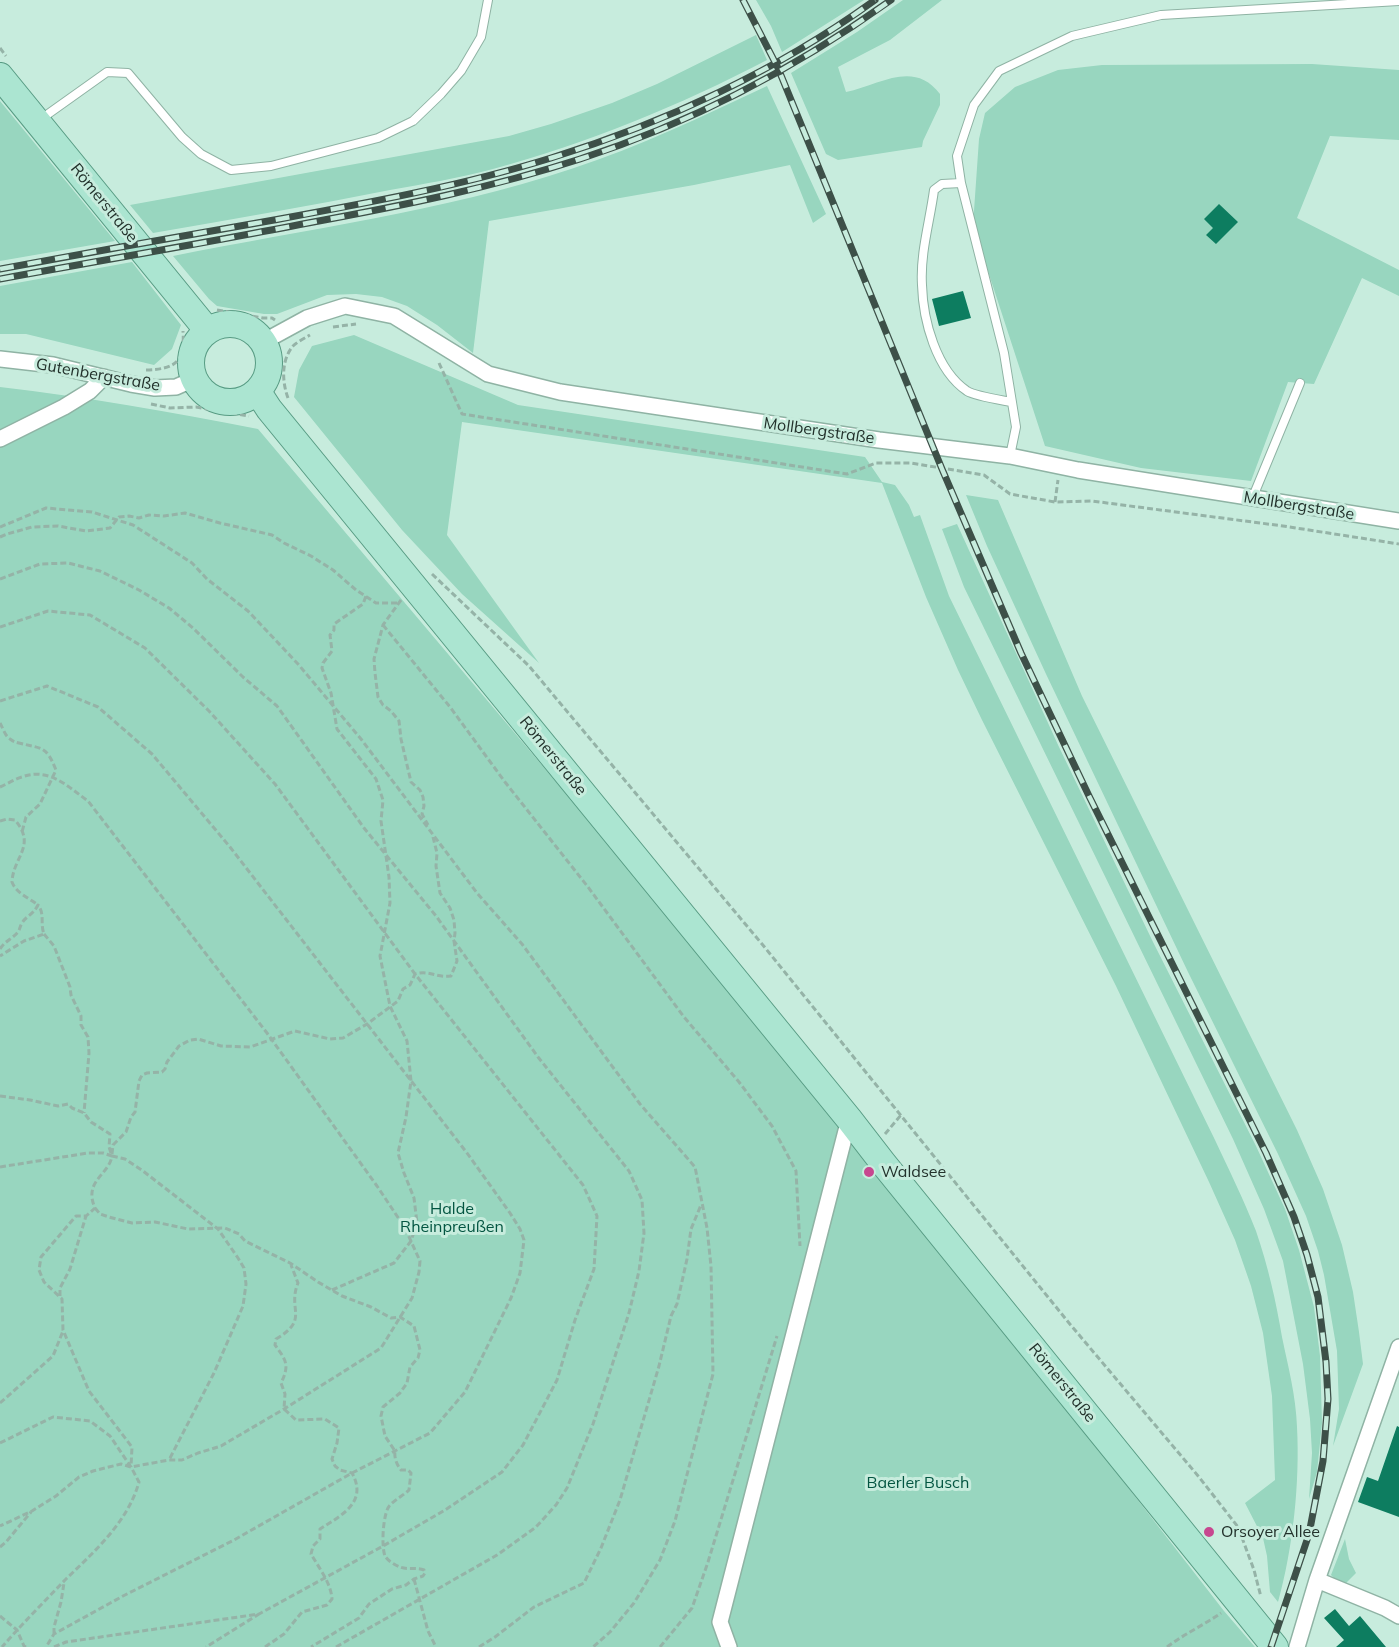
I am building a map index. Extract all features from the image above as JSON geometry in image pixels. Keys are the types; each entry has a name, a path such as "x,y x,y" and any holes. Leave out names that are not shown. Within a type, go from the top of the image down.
{"main road":[{"name":"Römerstraße","path":"0,76 205,318"},
{"path":"205,318 219,325 244,326 255,332 273,336 268,352 268,374 273,402 246,399 222,402 210,397 194,380 191,358 200,338 205,318"},
{"name":"Römerstraße","path":"273,402 412,586 849,1119 898,1182 1256,1608 1275,1647"}],"street":[{"name":"Mollbergstraße","path":"273,336 307,318 345,306 394,316 488,374 560,392 879,440 1010,456 1252,499 1399,521"},
{"name":"Gutenbergstraße","path":"0,359 53,365 155,388 176,387 194,380"},
{"path":"0,439 64,407 90,391 104,376"},
{"path":"729,1647 720,1622 849,1119"},
{"path":"1298,1647 1317,1580 1399,1347"},
{"path":"1317,1580 1399,1616"}],"lane":[{"path":"38,122 106,72 128,73 182,137 201,154 231,170 271,166 378,138 413,121 461,71 481,37 488,0"},
{"path":"1010,456 1016,427 1004,354 960,183 957,156 974,105 999,71 1072,36 1161,15 1399,1"},
{"path":"960,183 942,184 934,190 924,247 921,284 926,315 935,348 947,372 968,392 1011,402"},
{"path":"1252,499 1300,383"}],"path":[{"path":"143,370 160,370 171,366 182,355 183,330 223,311 272,318 273,336 293,345"},
{"path":"325,329 355,324 366,326"},
{"path":"142,402 170,408 196,407 258,417 273,402 287,397 283,378 286,360 293,345 315,332"},
{"path":"432,358 441,364 462,414 848,474 876,463 911,463 984,475 1010,494 1055,502 1092,501 1399,544"},
{"path":"1055,502 1060,466"},
{"path":"0,526 46,508 92,512 133,525 192,562 207,579 248,611 298,664 362,739 477,893 522,944 640,1104 695,1167 707,1228 711,1266 713,1374 675,1521 660,1560 633,1604 610,1632 593,1647"},
{"path":"0,537 32,527 58,526 86,531 110,528 119,517 139,518 149,515 164,516 185,513 272,535 311,556 376,603 412,586"},
{"path":"0,579 40,564 68,562 99,571 169,608 194,628 243,677 277,706 338,792 436,916 538,1057 629,1171 642,1200 644,1233 639,1271 629,1313 593,1424 567,1488 556,1505 536,1527 497,1555 336,1647"},
{"path":"412,586 383,626 374,659 378,697 399,721 411,782 420,790 423,797 422,814 433,834 437,852 436,866 440,893 450,908 454,920 457,961 451,976 445,977 424,972 415,974"},
{"path":"412,586 529,666 762,944 1069,1323 1199,1477 1238,1527 1254,1570 1256,1608 1224,1611 1167,1647"},
{"path":"332,1290 394,1263 411,1241 417,1223 414,1198 398,1153 411,1081 408,1041 390,1006 380,956 390,903 389,877 381,821 382,800 376,779 338,729 322,668 332,651 330,634 334,630 334,624 363,604 366,596"},
{"path":"0,627 48,611 90,615 145,648 210,711 275,784 415,974 583,1185 597,1216 594,1269 575,1320 557,1380 523,1444 502,1472 445,1510 259,1614 206,1647"},
{"path":"383,626 450,708 505,783 588,887 684,1017 772,1126 796,1171 800,1246 797,1256"},
{"path":"0,701 47,686 98,707 152,754 230,847 467,1153 510,1213 524,1240 520,1273 511,1298 465,1392 430,1432 234,1540 54,1634"},
{"path":"0,723 8,738 30,746 36,745 46,751 56,770 40,804 26,818 22,832"},
{"path":"0,788 23,776 39,774 52,776 88,801 272,1040 377,1186 405,1228 420,1261 412,1298 381,1348 284,1410 221,1446 182,1460 131,1467 121,1464 93,1471 79,1477 56,1496 32,1511 0,1526"},
{"path":"0,821 15,820 22,832 24,838 22,852 12,874 12,882 17,891 38,905 42,914 44,934 54,946 81,1016 81,1025 88,1037 84,1113"},
{"path":"0,949 4,942 16,933 23,921 35,912 38,905"},
{"path":"0,956 24,941 44,934"},
{"path":"311,1647 359,1618 369,1604 392,1589 406,1585 425,1573 424,1570 399,1567 388,1560 383,1546 384,1524 389,1505 409,1490 411,1473 397,1466 395,1451 385,1436 381,1416 382,1407 400,1393 407,1383 410,1368 418,1358 420,1350 414,1326 400,1317 391,1318 332,1290 290,1263 245,1241 239,1234 225,1228 188,1229 155,1222 132,1223 100,1214 92,1202 94,1186 111,1162 113,1145 126,1132 135,1112 139,1081 142,1076 147,1073 162,1072 179,1046 190,1040 198,1040 221,1046 250,1047 295,1032 330,1039 343,1038 398,1001 403,989 410,984 415,974"},
{"path":"0,1096 58,1106 68,1104 84,1113 91,1122 110,1134 109,1147 112,1155"},
{"path":"0,1167 88,1154 112,1155 124,1159 218,1229 244,1268 246,1284 243,1306 214,1373 169,1460"},
{"path":"479,1647 534,1607 584,1583 620,1500 659,1366 670,1316 678,1304 691,1229 702,1203"},
{"path":"60,1296 44,1282 39,1270 41,1257 76,1216 86,1216 96,1209"},
{"path":"86,1216 69,1269 60,1288 63,1330 88,1390 132,1447 131,1467"},
{"path":"284,1410 285,1394 281,1383 286,1365 284,1355 275,1345 276,1339 290,1329 296,1320 294,1293 298,1284 290,1263"},
{"path":"0,1403 53,1356 63,1330"},
{"path":"660,1647 692,1608 777,1335"},
{"path":"265,1647 284,1634 302,1612 327,1605 332,1599 332,1593 325,1577 311,1554 313,1546 320,1539 320,1529 343,1515 358,1492 358,1484 352,1473 340,1470 332,1459 339,1428 325,1419 296,1420 284,1410"},
{"path":"0,1443 53,1417 90,1421 110,1436 139,1482 125,1515 96,1550 2,1647"},
{"path":"0,1547 32,1511"},
{"path":"414,1579 418,1601 436,1647"},
{"path":"46,1647 54,1634 55,1618 61,1602 64,1581"},
{"path":"54,1647 66,1642 259,1614"},
{"path":"0,1616 17,1630 26,1647"}],"green space":[{"path":"756,0 864,0 782,52"},
{"path":"903,0 942,0 890,40 838,67 846,92 883,80 908,76 919,78 930,84 940,94 940,105 922,147 838,160 826,154 791,73"},
{"path":"756,35 767,60 734,77 633,122 493,169 429,183 153,233 130,205 509,136 612,103 657,84"},
{"path":"1312,64 1399,70 1399,140 1330,136 1297,218 1399,270 1399,296 1362,278 1314,384 1288,382 1251,481 1141,468 1045,446 973,225 979,139 985,113 1015,87 1058,70 1102,65"},
{"path":"767,86 826,214 813,223 790,165 694,185 489,221 473,353 437,325 407,306 382,297 356,294 327,295 277,314 217,306 173,256 423,208 522,184 571,169 671,131"},
{"path":"0,101 115,241 0,261"},
{"path":"132,262 181,325 172,349 154,365 26,334 0,334 0,286"},
{"path":"354,335 518,405 865,457 882,482 895,485 909,505 914,517 920,515 949,596 1215,1140 1256,1231 1274,1297 1291,1381 1298,1448 1294,1515 1288,1560 1278,1602 1270,1592 1263,1538 1245,1503 1275,1480 1272,1396 1263,1333 1251,1286 1235,1240 1116,986 958,670 926,597 882,483 462,422 447,535 539,663 462,594 402,530 294,397 299,370 312,346"},
{"name":"Halde Rheinpreußen","path":"0,387 129,405 258,429 856,1137 1224,1611 1255,1647 0,1647"},
{"path":"966,495 998,500 1082,696 1297,1130 1323,1189 1342,1245 1353,1292 1363,1364 1333,1446 1339,1409 1337,1351 1324,1275 1306,1216 1046,674"},
{"path":"957,524 1059,747 1285,1209 1314,1307 1320,1356 1322,1423 1317,1472 1309,1499 1312,1453 1310,1419 1303,1364 1283,1261 1264,1209 1233,1139 964,587 942,529"},
{"path":"1345,1539 1349,1559 1356,1573 1346,1583 1336,1580 1331,1575"}],"building":[{"path":"1219,204 1238,222 1216,244 1206,235 1213,228 1204,219"},
{"path":"963,291 971,318 939,326 932,299"},
{"path":"1397,1426 1399,1427 1399,1517 1358,1502 1367,1477 1378,1481"},
{"path":"1335,1609 1349,1626 1360,1616 1386,1647 1336,1647 1344,1640 1324,1618"}],"railway":[{"path":"743,0 778,68 942,469 1021,653 1089,796 1266,1153 1294,1217 1307,1255 1318,1297 1326,1362 1328,1399 1323,1461 1309,1534 1271,1647"},
{"path":"0,269 379,200 483,177 551,158 636,128 719,92 800,49 875,0"},
{"path":"0,279 411,203 479,188 580,159 662,129 742,92 818,48 891,0"}],"place":[{"name":"Waldsee","path":"869,1172"},
{"name":"Orsoyer Allee","path":"1209,1532"}],"park label":[{"name":"Baerler Busch","path":"918,1483"}]}
